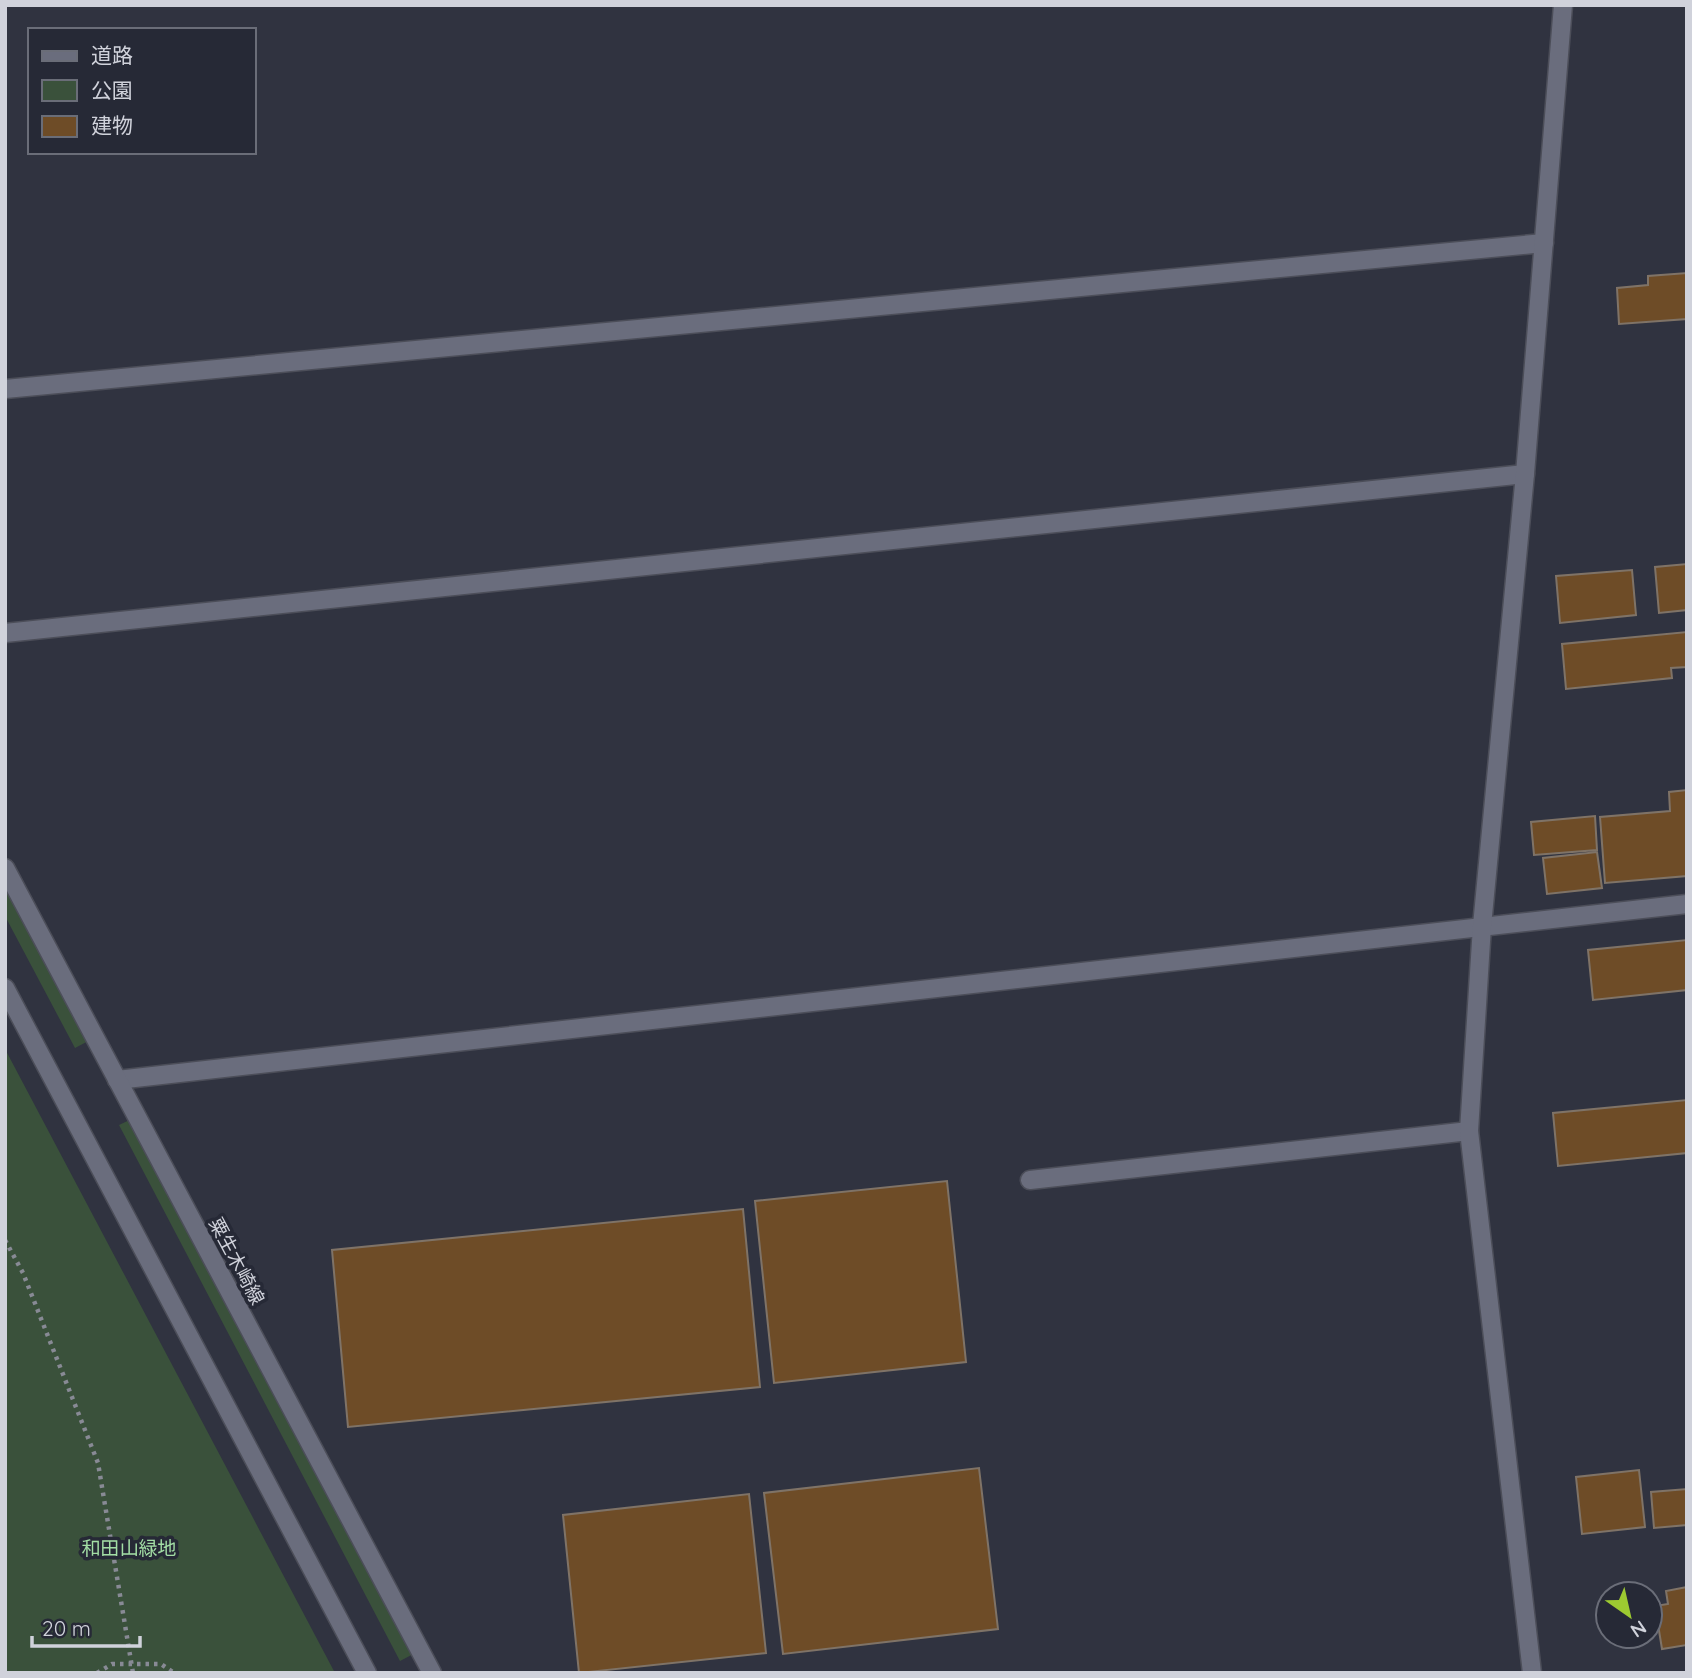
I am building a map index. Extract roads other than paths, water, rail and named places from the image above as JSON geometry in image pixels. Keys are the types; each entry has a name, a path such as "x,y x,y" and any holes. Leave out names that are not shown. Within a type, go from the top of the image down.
{"street":[{"path":"1532,1673 1469,1132 1482,926 1524,474 1563,5"},
{"path":"5,389 1544,243"},
{"path":"5,633 1524,474"},
{"name":"粟生木崎線","path":"5,868 432,1673"},
{"path":"117,1080 1687,904"},
{"path":"5,988 367,1673"},
{"path":"1030,1180 1469,1132"}],"park label":[{"name":"和田山緑地","path":"129,1548"}]}
